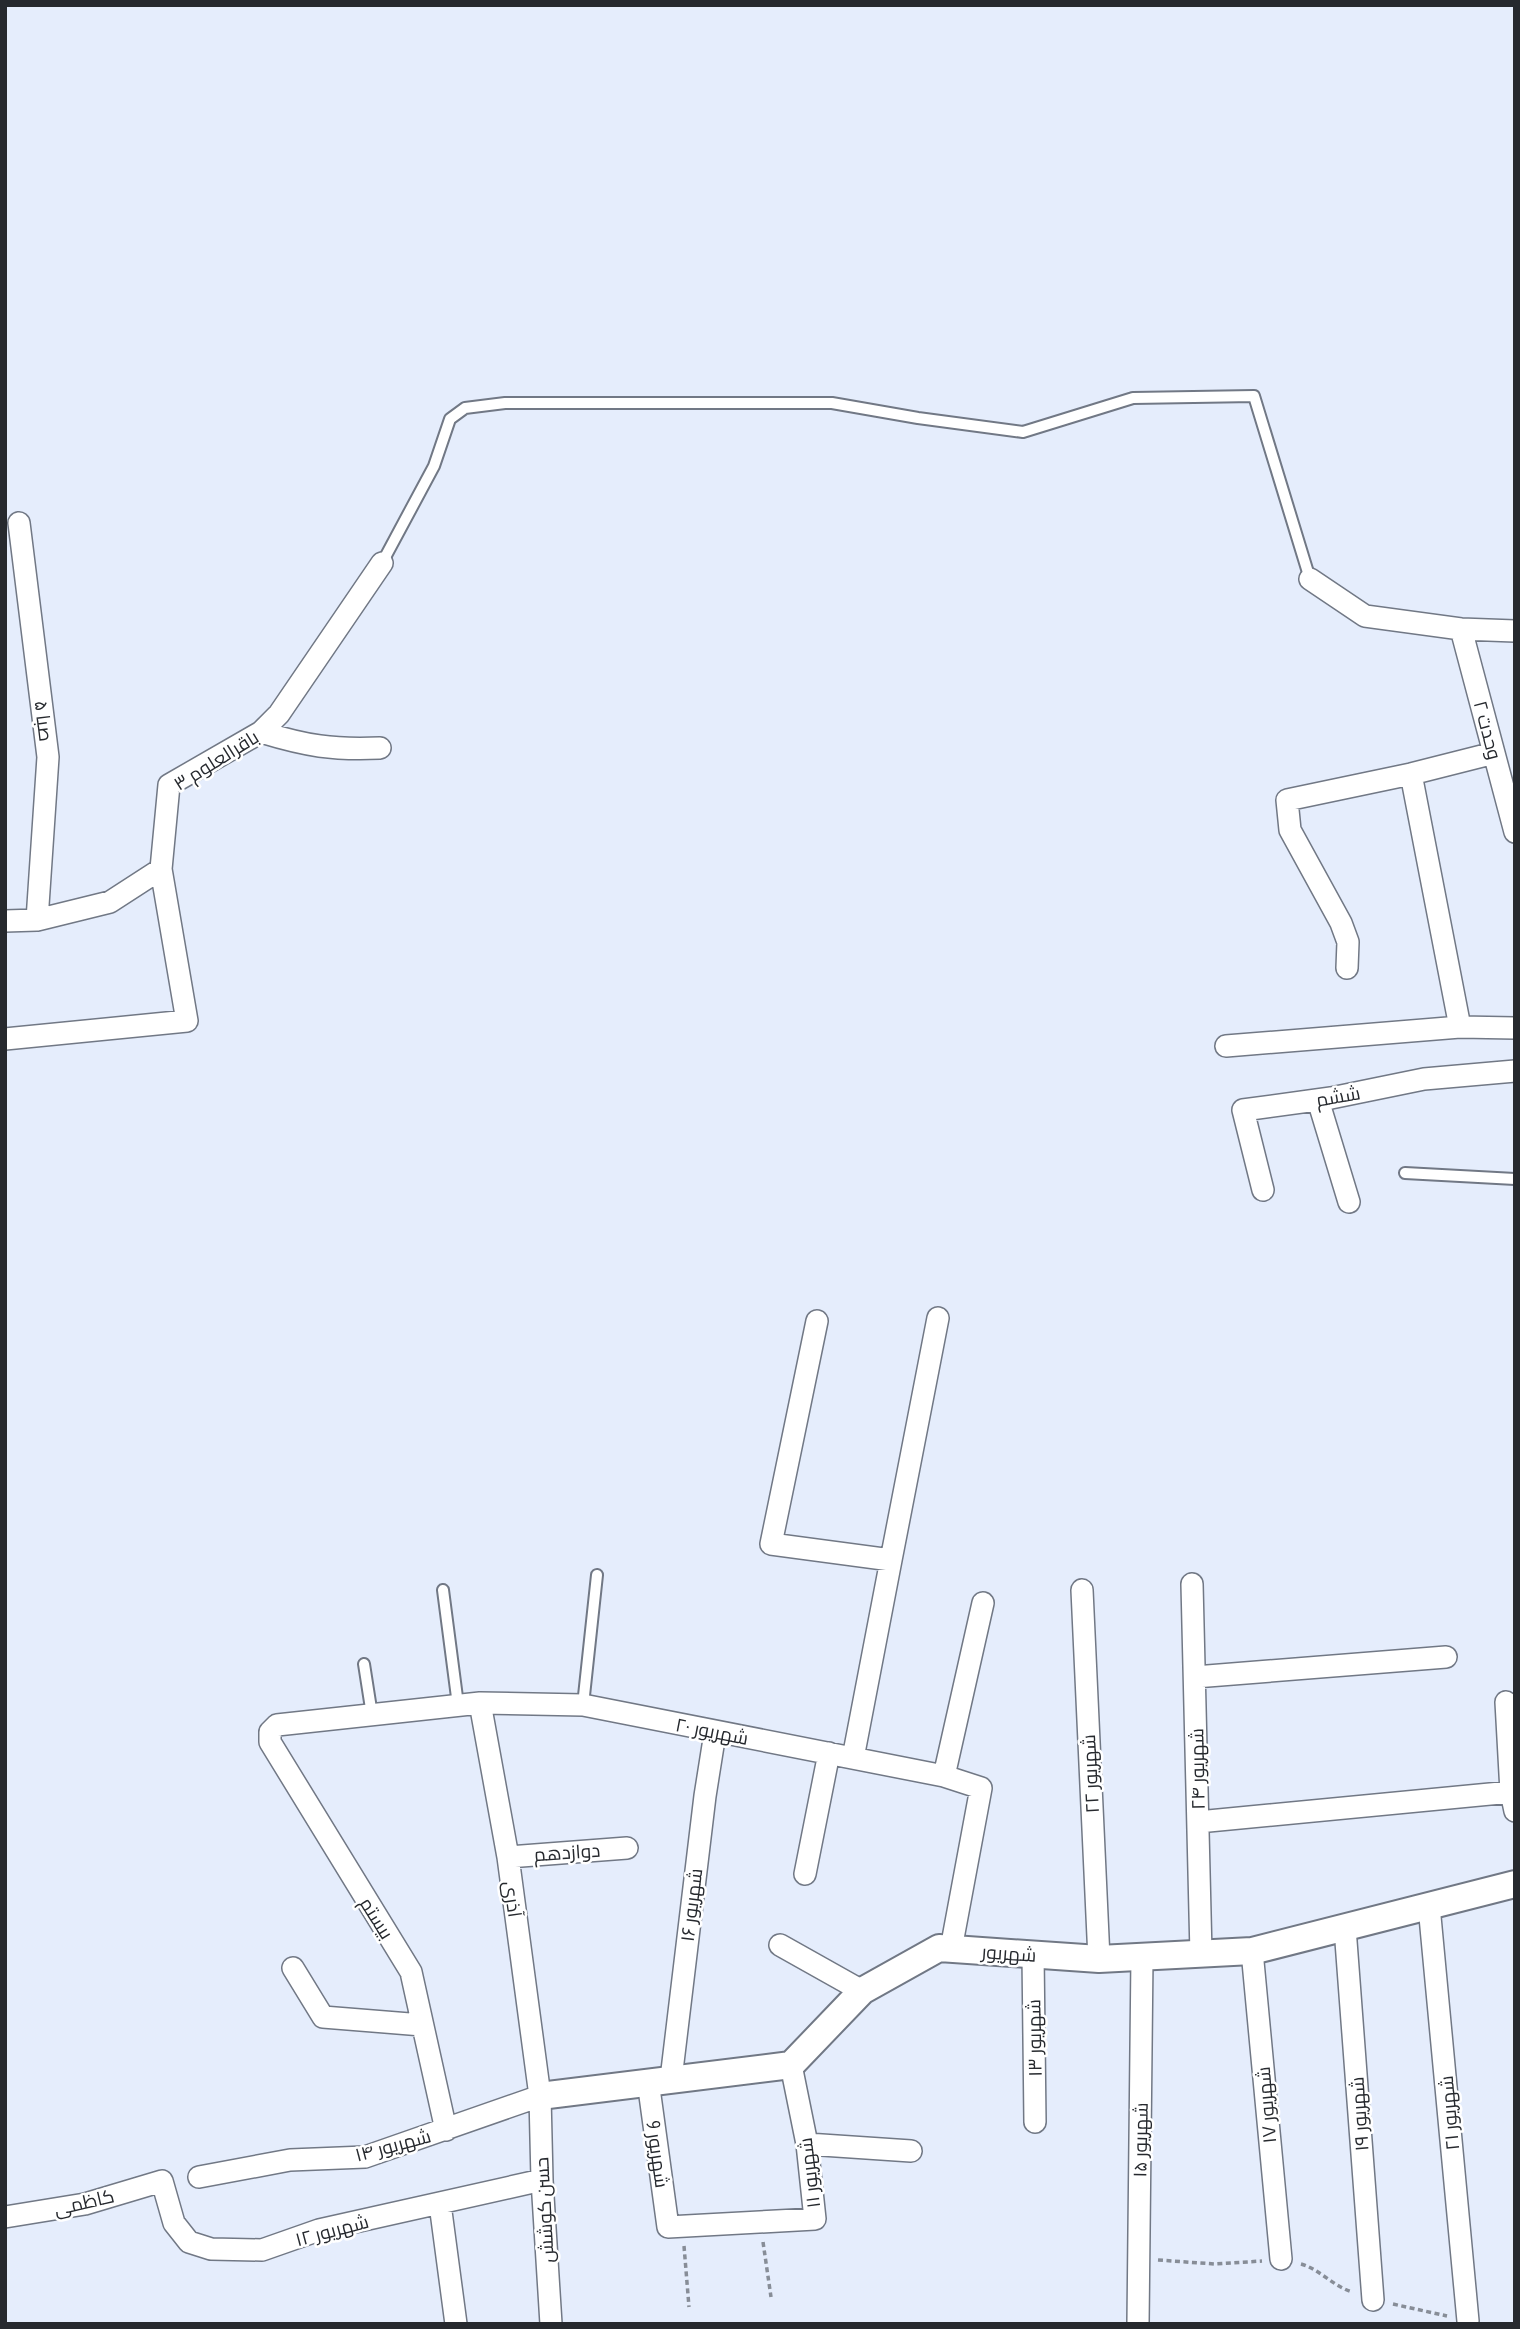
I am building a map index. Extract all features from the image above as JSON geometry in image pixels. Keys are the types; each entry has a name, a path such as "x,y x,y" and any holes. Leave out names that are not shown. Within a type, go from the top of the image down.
{"street":[{"name":"صبا ۵","path":"19,523 48,757 37,919"},
{"name":"باقرالعلوم ۳","path":"161,869 169,785 261,732 279,714 382,562"},
{"path":"1310,579 1365,616 1461,629 1515,631"},
{"name":"وحدت ۲","path":"1461,629 1515,832"},
{"path":"261,732 301,745 342,750 380,748"},
{"path":"1347,968 1348,942 1341,923 1290,830 1287,800 1411,774 1494,753"},
{"path":"1411,774 1460,1027"},
{"path":"5,920 37,919 110,902 161,869 187,1021 5,1039"},
{"path":"1226,1046 1460,1027 1515,1028"},
{"name":"ششم","path":"1263,1190 1244,1110 1318,1100 1424,1079 1515,1071"},
{"path":"1318,1100 1349,1202"},
{"path":"853,1758 937,1318"},
{"path":"817,1321 771,1544 891,1560"},
{"name":"شهریور ۲۴","path":"1192,1584 1201,1954"},
{"name":"شهریور ۲۲","path":"1082,1590 1099,1959"},
{"path":"944,1776 983,1604"},
{"path":"1195,1677 1446,1657"},
{"path":"1198,1822 1513,1801 1506,1702"},
{"name":"شهریور ۲۰","path":"277,1726 480,1703 583,1705 944,1776 981,1788 951,1949"},
{"name":"آذری","path":"480,1703 508,1857 540,2096"},
{"name":"بیستم","path":"277,1726 270,1732 270,1742 411,1972 446,2130"},
{"name":"شهریور ۱۶","path":"659,2080 715,1732"},
{"path":"805,1874 829,1753"},
{"name":"دوازدهم","path":"508,1857 627,1848"},
{"name":"شهریور","path":"792,2065 862,1992 939,1948 1099,1959 1252,1951 1515,1884"},
{"name":"شهریور ۲۱","path":"1429,1906 1468,2321"},
{"name":"شهریور ۱۹","path":"1345,1928 1373,2300"},
{"path":"780,1945 862,1992"},
{"name":"شهریور ۱۷","path":"1252,1951 1281,2259"},
{"name":"شهریور ۱۳","path":"1033,1954 1035,2122"},
{"name":"شهریور ۱۵","path":"1138,2324 1142,1957"},
{"path":"293,1968 323,2017 422,2025"},
{"path":"540,2096 792,2065"},
{"name":"شهریور ۱۱","path":"675,2227 815,2219 807,2144 792,2065"},
{"name":"شهریور 9","path":"659,2080 675,2227"},
{"name":"شهریور ۱۴","path":"199,2177 290,2160 365,2157 540,2096"},
{"name":"حسن کوشش","path":"540,2096 551,2324"},
{"path":"807,2144 911,2151"},
{"name":"شهریور ۱۲","path":"162,2181 174,2223 189,2242 211,2249 262,2250 319,2230 542,2180"},
{"name":"کاظمی","path":"5,2217 85,2204 162,2181"},
{"path":"440,2204 456,2324"}],"lane":[{"path":"382,562 434,466 450,419 465,408 505,403 832,402 918,418 1023,432 1133,398 1254,396 1310,579"},
{"path":"1405,1173 1515,1179"},
{"path":"583,1705 597,1575"},
{"path":"443,1590 458,1705"},
{"path":"364,1664 372,1715"}],"path":[{"path":"761,2222 771,2297"},
{"path":"675,2227 689,2307"},
{"path":"1139,2259 1214,2264 1281,2259 1308,2266 1341,2289 1373,2300 1468,2321"}]}
